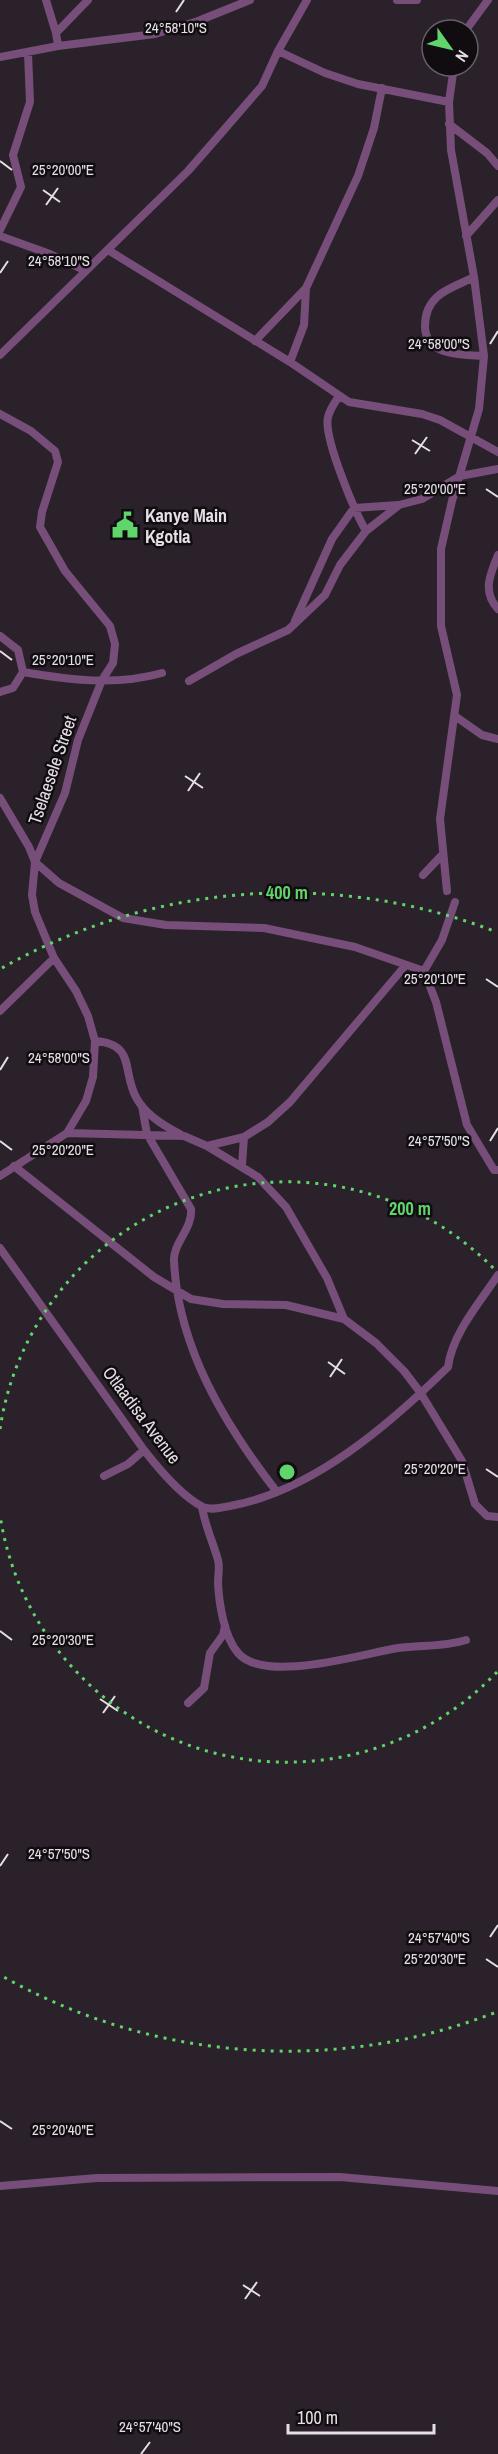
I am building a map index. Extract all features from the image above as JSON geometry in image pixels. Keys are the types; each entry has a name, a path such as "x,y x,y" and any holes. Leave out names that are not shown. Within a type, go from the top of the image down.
{"street":[{"path":"46,0 58,46"},
{"path":"56,33 88,0"},
{"path":"0,57 58,46 155,34 198,21 250,0"},
{"path":"0,355 188,171 262,86 278,51 307,0"},
{"path":"397,0 417,0"},
{"path":"475,18 488,0"},
{"path":"278,51 325,73 449,102"},
{"path":"0,230 21,188 13,155 30,102 28,52"},
{"path":"447,891 442,855 442,803 457,694 441,626 439,586 441,549 479,409 484,356 449,124 452,78"},
{"path":"255,340 306,288 361,168 374,128 382,88"},
{"path":"449,124 487,153 498,166"},
{"path":"466,236 498,200"},
{"path":"0,237 50,254 86,271"},
{"path":"108,250 290,362 339,396 360,406 422,414 440,420 498,452"},
{"path":"474,278 438,296 425,316 425,332 431,343 439,350 484,356"},
{"path":"290,362 304,325 306,288"},
{"path":"339,396 328,418 328,426 354,508 366,531"},
{"name":"Tselaesele Street","path":"0,414 31,431 55,451 58,462 42,512 40,527 65,571 110,626 115,644 112,663 102,680 78,740 65,793 35,862 33,904 54,958 76,991 88,1016 95,1041 94,1066 86,1101 67,1133 0,1176"},
{"path":"294,625 324,557 343,521 354,508 399,505 422,499 460,476 498,470"},
{"path":"189,681 294,625 325,595 340,565 366,531 399,505"},
{"path":"498,555 489,577 488,592 491,601 498,609"},
{"path":"324,557 340,565"},
{"path":"0,636 18,650 23,672 13,688 0,692"},
{"path":"23,672 63,679 102,680 130,680 162,673"},
{"path":"455,716 482,735 498,739"},
{"path":"0,798 29,847 35,862 59,883 123,918 166,925 264,928 355,947 424,971"},
{"path":"423,875 442,855"},
{"path":"424,971 442,940 455,902"},
{"path":"0,1011 54,958"},
{"path":"207,1146 244,1137 268,1122 290,1102 405,966"},
{"path":"424,971 436,1002 466,1125 488,1162 494,1170 498,1170"},
{"path":"95,1041 109,1042 119,1048 127,1061 137,1099 142,1106 170,1129 242,1166 274,1191 303,1231 327,1278 344,1319"},
{"path":"142,1106 147,1134 191,1209 174,1260 184,1328 211,1392 230,1427 277,1492"},
{"path":"67,1133 184,1136"},
{"path":"242,1166 244,1137"},
{"path":"14,1166 154,1277 191,1299 223,1304 286,1305 344,1319 376,1343 404,1371 420,1392 462,1461 475,1504 487,1516 498,1517"},
{"name":"Otlaadisa Avenue","path":"0,1248 144,1450 171,1480 202,1507"},
{"path":"466,1640 450,1645 374,1652 348,1659 263,1666 244,1659 236,1651 225,1623 218,1583 219,1561 205,1525 202,1507 211,1509 251,1502 277,1492 349,1450 448,1367 450,1354 460,1334 498,1275"},
{"path":"104,1476 128,1464 144,1450"},
{"path":"188,1703 204,1688 210,1653 223,1635 225,1623"},
{"path":"0,2186 96,2178 340,2177 498,2191"}],"place":[{"name":"Kanye Main Kgotla","path":"125,525"}]}
